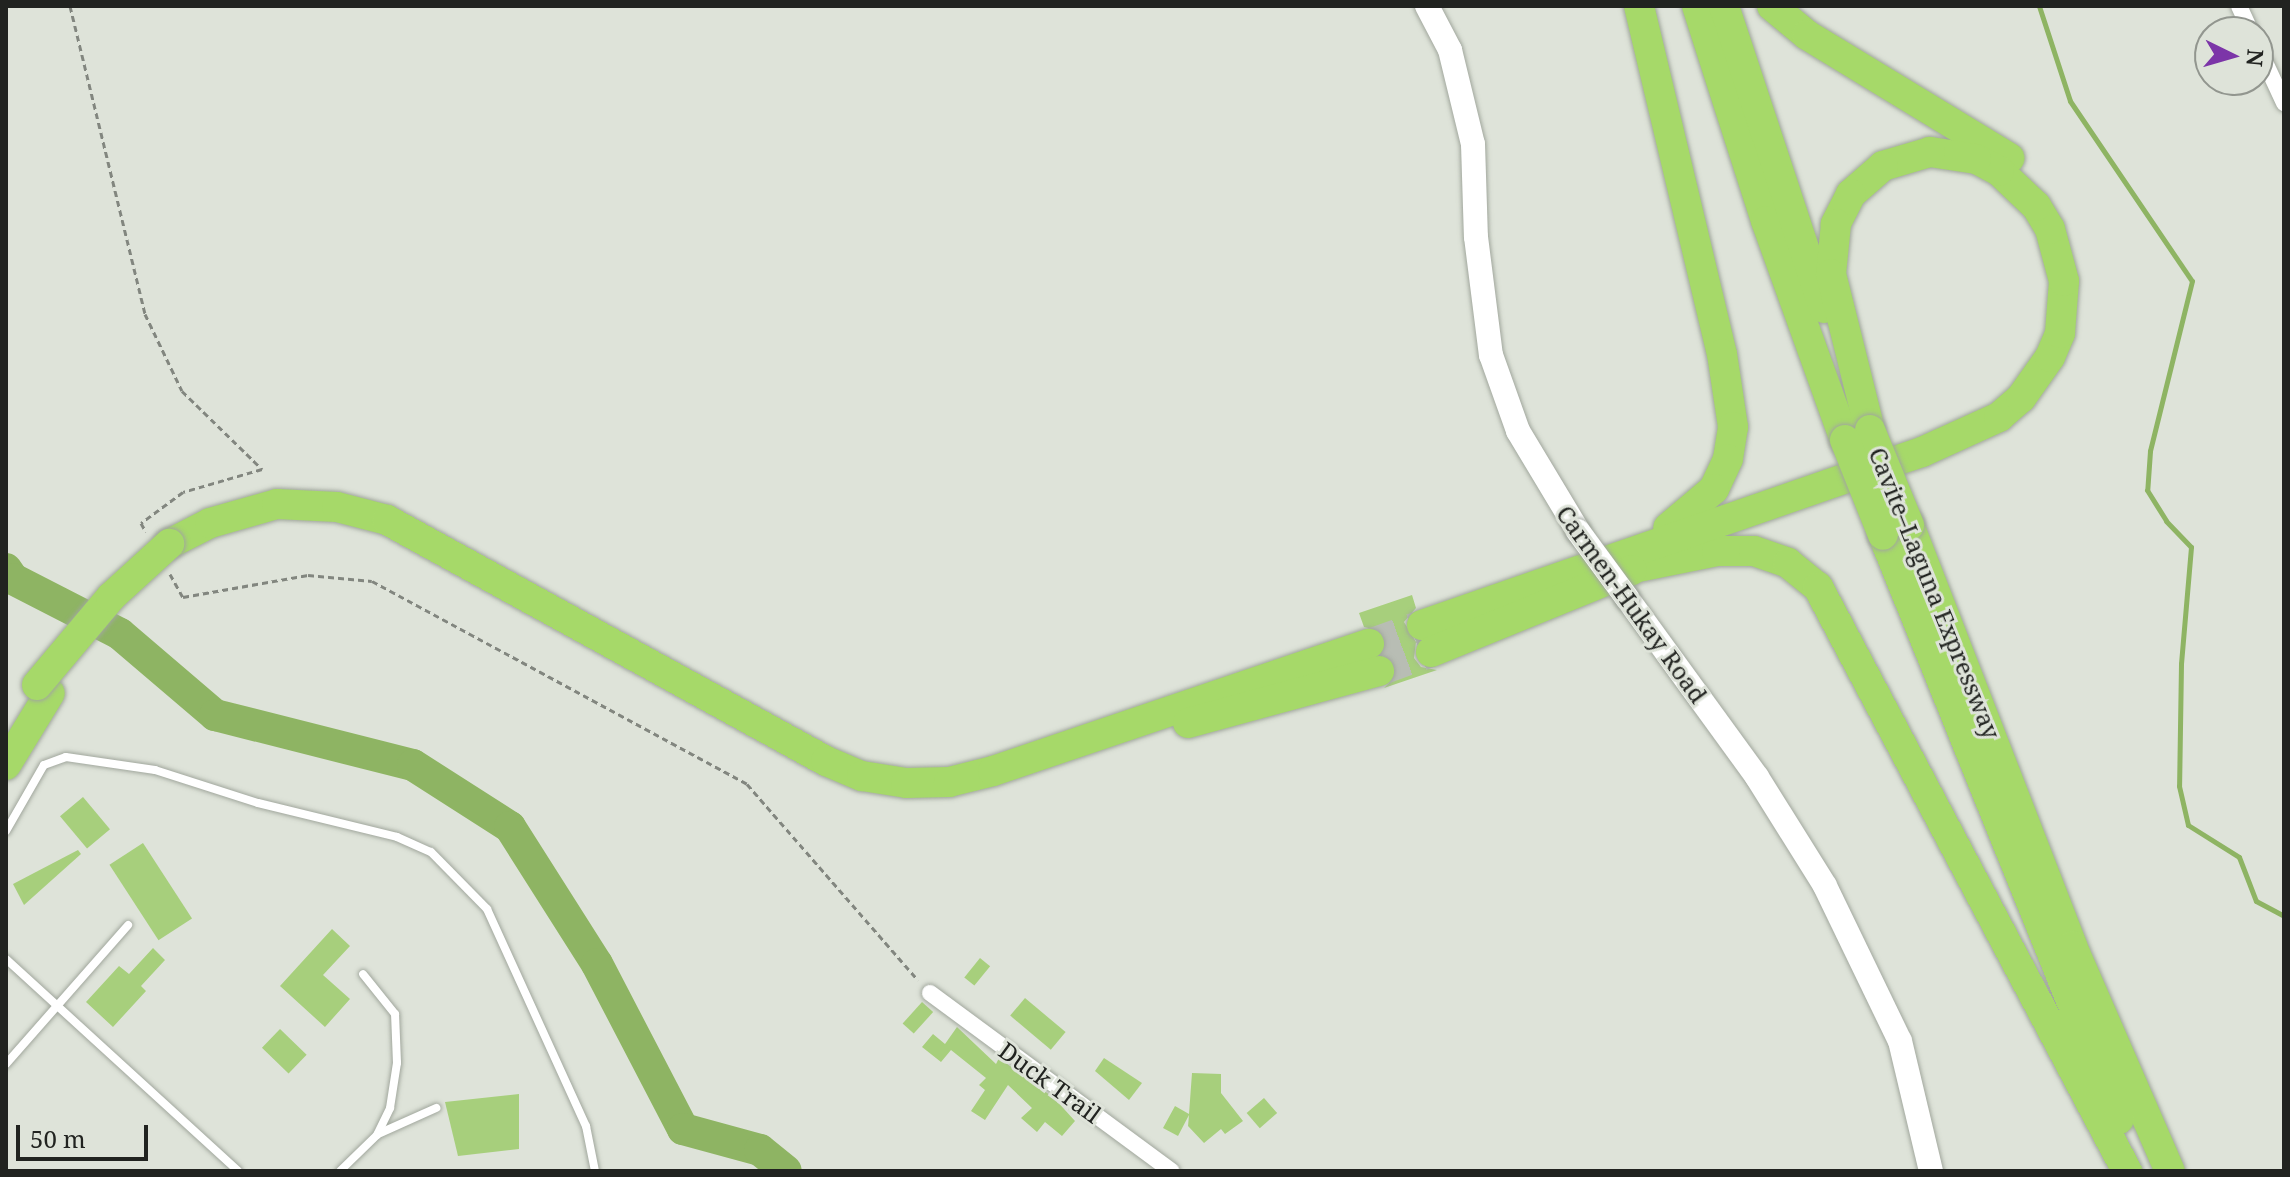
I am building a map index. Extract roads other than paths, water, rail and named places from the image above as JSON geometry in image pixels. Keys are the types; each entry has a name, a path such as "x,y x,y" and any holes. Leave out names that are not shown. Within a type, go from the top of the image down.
{"highway":[{"path":"1634,559 1705,500 1728,459 1733,427 1722,354 1639,6"},
{"name":"Cavite–Laguna Expressway","path":"1697,6 1766,221 2170,1171"},
{"name":"Cavite–Laguna Expressway","path":"1724,6 1800,242 1857,435"},
{"path":"1634,559 1989,443 2045,399 2076,333 2080,286 2072,239 2034,179 2005,154 1807,35 1772,6"},
{"path":"1427,638 1949,442 1999,417 2021,398 2050,357 2060,333 2064,293 2059,254 2050,229 2020,188 1976,159 1930,152 1883,166 1851,194 1836,224 1831,274 1857,435"},
{"path":"6,735 43,689 173,551 271,523 310,520 361,528 420,553 824,779 894,799 977,793 1374,657"},
{"name":"Cavite–Laguna Expressway","path":"1896,530 2076,1020 2143,1171"},
{"path":"1634,559 1741,549 1778,558 1818,587 2127,1171"},
{"path":"6,765 43,689"}],"street":[{"name":"Carmen-Hukay Road","path":"1427,6 1450,50 1473,144 1476,237 1491,355 1518,431 1578,531 1757,777 1837,908 1900,1041 1931,1171"},
{"path":"2274,81 2284,103"},
{"name":"Duck Trail","path":"930,993 1171,1171"}],"lane":[{"path":"6,831 44,765 66,757 155,770 258,803 397,837 431,852 487,909 586,1126 595,1171"},
{"path":"6,1064 128,925"},
{"path":"6,959 238,1171"},
{"path":"363,974 390,1005 399,1036 390,1108 377,1135"},
{"path":"340,1171 377,1135 436,1108"}],"waterway":[{"path":"2039,6 2070,101 2192,281 2150,451 2147,490 2166,521 2191,547 2181,664 2179,786 2188,825 2239,857 2256,901 2284,916"},
{"path":"6,569 13,579 120,634 215,715 413,765 510,827 597,964 683,1129 760,1150 786,1171"}],"tunnel":[{"path":"1369,644 1422,625"},
{"path":"1379,671 1431,652"}]}
